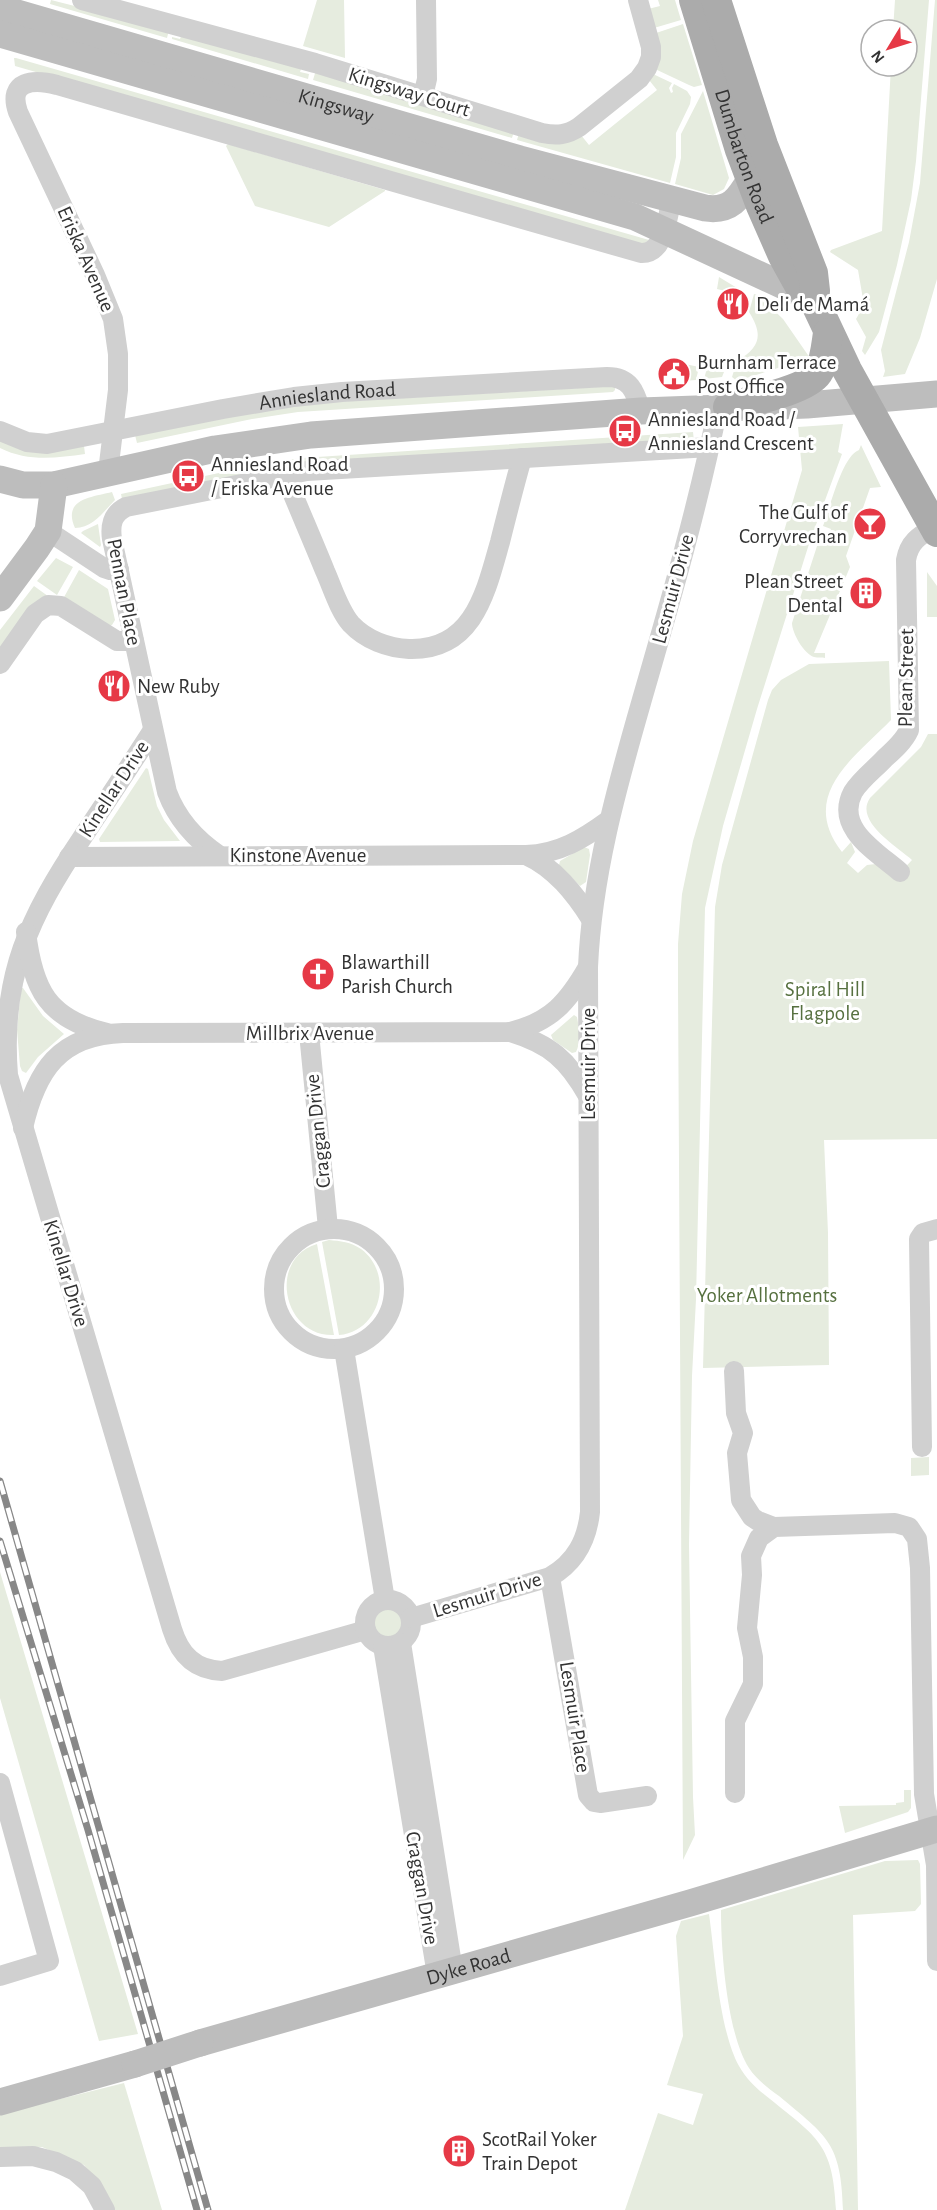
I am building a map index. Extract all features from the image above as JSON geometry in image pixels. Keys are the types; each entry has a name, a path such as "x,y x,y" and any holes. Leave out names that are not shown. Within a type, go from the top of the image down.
{"main road":[{"name":"Dumbarton Road","path":"694,0 751,178 792,275 805,293 814,300 828,333 863,400 936,529"},
{"name":"Dumbarton Road","path":"716,0 762,144 813,273 814,300"},
{"path":"723,407 795,388 813,379 820,370 828,333"}],"street":[{"name":"Kingsway Court","path":"82,0 315,63 542,133 555,135 568,133 579,127 645,72 651,57 651,47 638,0"},
{"path":"423,96 427,71 426,0"},
{"name":"Kingsway","path":"0,8 520,159 705,208 720,209 732,204 751,178"},
{"name":"Kingsway","path":"0,34 617,212 664,230 814,300"},
{"name":"Eriska Avenue","path":"108,472 117,408 118,369 113,319 15,103 17,90 27,82 57,85 641,253 650,253 654,250 664,230"},
{"path":"664,230 672,199"},
{"name":"Anniesland Road","path":"0,431 27,442 47,444 294,397 607,377 615,377 629,383 636,394 641,411"},
{"name":"Anniesland Road","path":"0,479 37,487 54,485 215,449 311,435 641,411 937,394"},
{"name":"Lesmuir Drive","path":"411,1618 550,1577 566,1567 586,1538 590,1512 588,967 591,919 609,820 710,447 723,407"},
{"path":"522,458 489,584 481,605 471,621 449,639 433,646 414,649 383,644 361,633 351,624 338,601 285,475 307,471 522,458 710,447"},
{"name":"Pennan Place","path":"220,856 189,830 173,808 164,783 118,569 111,532 113,520 117,513 126,507 285,475"},
{"path":"0,598 48,531 54,485"},
{"name":"Plean Street","path":"900,872 859,837 852,828 849,806 853,792 900,743 909,730 907,553 913,541 936,529"},
{"path":"48,531 106,570 118,569"},
{"path":"0,664 35,614 48,605 61,606 117,641 134,641"},
{"name":"Kinellar Drive","path":"153,730 36,908 26,930 13,963 8,984 3,1032 8,1075 172,1629 183,1653 201,1667 222,1671 366,1630"},
{"name":"Kinstone Avenue","path":"69,857 544,854 563,849 586,837 609,820"},
{"path":"526,855 544,865 562,881 591,919"},
{"name":"Millbrix Avenue","path":"26,930 34,975 49,1002 77,1024 109,1033 510,1032 537,1024 561,1006 588,967"},
{"name":"Millbrix Avenue","path":"510,1032 542,1043 560,1057 580,1081 588,1096"},
{"name":"Millbrix Avenue","path":"23,1129 32,1093 51,1063 80,1042 109,1033"},
{"name":"Craggan Drive","path":"309,1033 328,1228"},
{"path":"328,1228 345,1229 361,1234 375,1244 385,1257 392,1272 394,1289 392,1306 385,1321 374,1334 360,1343 344,1348 320,1347 298,1338 286,1327 273,1297 273,1281 286,1251 305,1236 328,1228"},
{"path":"922,1447 919,1239 922,1233 937,1229"},
{"path":"344,1348 385,1600"},
{"path":"734,1371 736,1413 743,1429 737,1453 741,1500 752,1516 774,1527 895,1523 909,1527 917,1539 924,1794 934,1830 937,1961"},
{"path":"735,1793 735,1721 753,1684 753,1657 747,1628 752,1575 750,1556 759,1538 774,1527"},
{"name":"Lesmuir Place","path":"550,1577 588,1795 594,1802 600,1803 646,1796"},
{"path":"385,1600 392,1600 405,1606 411,1618 410,1632 392,1645 372,1640 366,1630 366,1617 369,1610 373,1605 385,1600"},
{"name":"Craggan Drive","path":"392,1645 451,1958 447,1973"},
{"path":"0,1783 49,1961 0,1976"},
{"name":"Dyke Road","path":"0,2102 934,1830"},
{"path":"0,2157 33,2156 56,2162 75,2171 92,2186 105,2210"}],"green space":[{"path":"51,0 169,30 167,38 50,4"},
{"path":"317,0 344,0 345,58 303,46"},
{"path":"658,0 675,0 681,20 654,28 648,9 660,6"},
{"path":"895,0 929,0 911,200 879,332 865,355 862,351 866,337 856,319 864,305 858,270 830,252 882,231 890,78 919,78 919,18 894,18"},
{"path":"935,0 937,0 937,279 920,338 905,374 883,377 885,371 881,350 909,242 920,183"},
{"path":"683,24 702,85 694,87 655,69 656,33"},
{"path":"182,34 302,66 300,72 309,74 308,79 172,39 172,37 180,39"},
{"path":"14,58 649,240 640,246 15,66"},
{"path":"316,70 514,131 512,138 313,80"},
{"path":"653,74 672,83 669,88 671,93 674,84 687,91 691,97 676,133 676,157 670,183 517,140 519,133 581,135 589,145 657,90 649,80"},
{"path":"703,91 729,178 724,189 713,195 675,184 681,158 681,134"},
{"path":"228,144 385,191 329,227 255,206 226,146"},
{"path":"719,277 742,291 741,295 717,289"},
{"path":"754,294 758,295 783,319 810,358 737,381 732,377 737,361 751,351 757,340 758,333 749,312"},
{"path":"685,364 699,367 696,380 682,381"},
{"path":"707,368 724,372 722,377 704,379"},
{"path":"615,386 613,392 298,412 252,419 137,443 135,435 296,404"},
{"path":"843,424 838,452 842,454 809,544 757,709 723,826 705,908 689,1545 695,1835 683,1860 678,986 678,944 682,894 693,841 802,470 798,427"},
{"path":"693,432 694,441 122,499 121,494 265,463 302,458"},
{"path":"0,439 84,446 85,454 53,458 32,457 0,448"},
{"path":"861,445 881,487 870,488 846,556 850,567 814,653 825,653 825,658 814,657 806,652 799,643 792,623 819,540 826,542 831,529 823,526 837,484 847,462"},
{"path":"112,492 115,500 102,514 87,525 75,528 72,511 76,505 88,498"},
{"path":"98,524 101,545 100,547 81,533"},
{"path":"56,558 73,567 57,595 37,581"},
{"path":"79,570 108,589 115,620 112,625 109,626 63,599"},
{"path":"927,572 937,586 937,617 927,617"},
{"path":"34,586 52,599 0,653 0,630"},
{"name":"Spiral Hill Flagpole","path":"889,661 891,720 848,763 836,779 828,795 826,813 830,832 842,852 851,842 855,852 847,863 858,873 867,865 876,864 895,878 912,860 887,840 872,824 867,807 870,798 921,747 928,734 937,734 937,1139 824,1140 828,1233 829,1365 703,1368 715,907 722,865 772,690 781,680 809,664"},
{"path":"146,768 157,806 164,820 180,841 100,842 99,839"},
{"path":"584,847 589,849 590,855 586,882 580,886 559,865 560,861"},
{"path":"21,988 43,1016 64,1034 38,1057 26,1073 20,1066 17,1030"},
{"path":"574,1015 577,1017 579,1039 576,1052 572,1053 553,1040 551,1035"},
{"path":"329,1240 349,1243 361,1249 371,1259 378,1272 380,1286 374,1312 365,1323 354,1331 339,1335 322,1242"},
{"path":"317,1244 334,1335 317,1332 303,1324 293,1311 288,1296 287,1280 291,1265 301,1252"},
{"path":"929,1457 929,1475 911,1476 911,1458"},
{"path":"0,1572 138,2034 99,2041 0,1698"},
{"path":"388,1609 399,1613 403,1624 399,1635 388,1639 377,1635 373,1624 377,1613"},
{"path":"904,1790 911,1790 911,1808 908,1812 845,1833 839,1806 896,1805 896,1803 904,1802"},
{"path":"918,1860 921,1904 915,1911 853,1915 858,2210 843,2210 839,2170 829,2143 809,2122 755,2076 741,2053 730,2014 722,1947 721,1910 885,1861"},
{"path":"709,1914 722,2013 732,2051 742,2071 753,2084 820,2144 831,2170 836,2210 625,2210 658,2113 693,2125 703,2094 667,2085 683,2036 676,1936 681,1921"},
{"path":"124,2083 162,2210 113,2210 99,2184 84,2165 42,2147 0,2147 0,2114"}],"railway":[{"path":"0,1481 208,2210"},
{"path":"0,1541 88,1830 197,2210"}],"place":[{"name":"Deli de Mamá","path":"733,304"},
{"name":"Burnham Terrace Post Office","path":"674,374"},
{"name":"Anniesland Road / Anniesland Crescent","path":"625,431"},
{"name":"Anniesland Road / Eriska Avenue","path":"188,476"},
{"name":"The Gulf of Corryvrechan","path":"870,524"},
{"name":"Plean Street Dental","path":"866,593"},
{"name":"New Ruby","path":"114,686"},
{"name":"Blawarthill Parish Church","path":"318,974"},
{"name":"ScotRail Yoker Train Depot","path":"459,2151"}],"park label":[{"name":"Yoker Allotments","path":"767,1295"}]}
